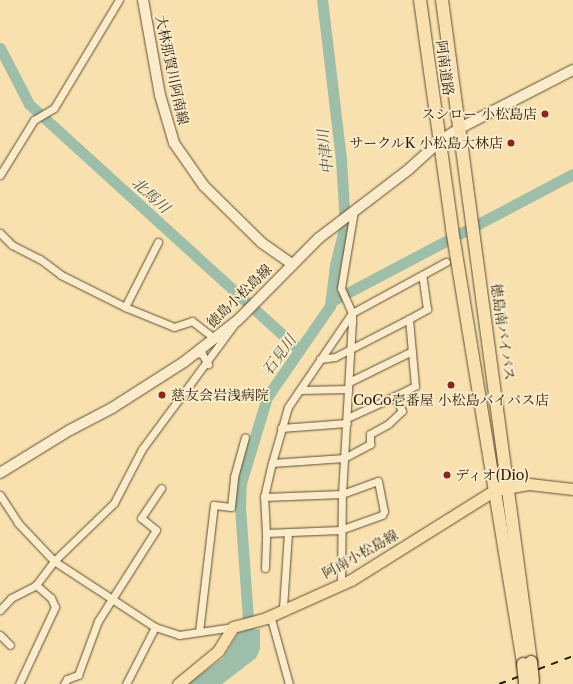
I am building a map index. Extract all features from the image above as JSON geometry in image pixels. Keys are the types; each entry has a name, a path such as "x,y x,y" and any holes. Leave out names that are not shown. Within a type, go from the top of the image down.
{"highway":[{"name":"阿南道路","path":"420,0 440,141"},
{"name":"阿南道路","path":"442,0 460,128"},
{"name":"徳島南バイパス","path":"460,128 509,485 529,683"},
{"name":"徳島南バイパス","path":"440,141 454,242 495,490 527,663"}],"main road":[{"name":"大林那賀川阿南線","path":"144,0 160,95 174,143 204,186 262,243 292,264"},
{"name":"徳島小松島線","path":"0,473 70,430 153,383 197,353 238,320 292,264 337,224 408,170 440,141 460,128 573,70"},
{"name":"阿南小松島線","path":"235,626 259,620 283,608 341,584 495,490 509,485 529,484 573,489"},
{"path":"178,684 218,651 235,626"}],"street":[{"path":"0,175 41,114 54,108 118,0"},
{"path":"341,584 340,530 352,313 341,292 351,212"},
{"path":"0,233 12,245 40,259 61,275 126,307 174,327 179,327 188,320 192,321 215,339"},
{"path":"126,307 158,242"},
{"path":"265,568 266,533 264,497 288,407 352,313 446,262"},
{"path":"320,359 335,357 427,309 422,275"},
{"path":"282,428 347,420 415,386 409,319"},
{"path":"0,610 11,598 36,585 54,561 114,503 142,449 208,364 238,320"},
{"path":"300,390 349,385 412,351"},
{"path":"197,353 202,354 208,364"},
{"path":"272,463 344,458 370,444 370,434 388,424 402,411 395,396"},
{"path":"199,632 214,505 231,507 234,477 245,437"},
{"path":"264,497 342,494 378,481 384,511 382,515 340,530 266,533"},
{"path":"64,684 67,679 78,674 89,647 89,640 112,598 156,530 141,518 161,488"},
{"path":"0,495 18,523 54,561 155,627 179,635 235,626"},
{"path":"283,608 288,532"},
{"path":"19,684 55,607 50,598 36,585"},
{"path":"270,615 289,684"},
{"path":"126,684 155,627"},
{"path":"0,635 10,644"}],"shaded area":[{"path":"260,629 260,649 256,658 222,684 188,684 223,658 239,632"}],"waterway":[{"name":"石見川","path":"244,644 249,633 240,507 241,483 267,397 330,306 335,265 345,225 341,159 322,0"},
{"name":"北馬川","path":"0,48 29,104 299,350"},
{"name":"石見川","path":"332,301 573,174"}],"railway":[{"path":"499,684 573,656"}],"place":[{"name":"スシロー 小松島店","path":"545,114"},
{"name":"サークルK 小松島大林店","path":"511,143"},
{"name":"CoCo壱番屋 小松島バイパス店","path":"451,385"},
{"name":"慈友会岩浅病院","path":"162,395"},
{"name":"ディオ(Dio)","path":"447,475"}],"water label":[{"name":"中津川","path":"325,152"}]}
